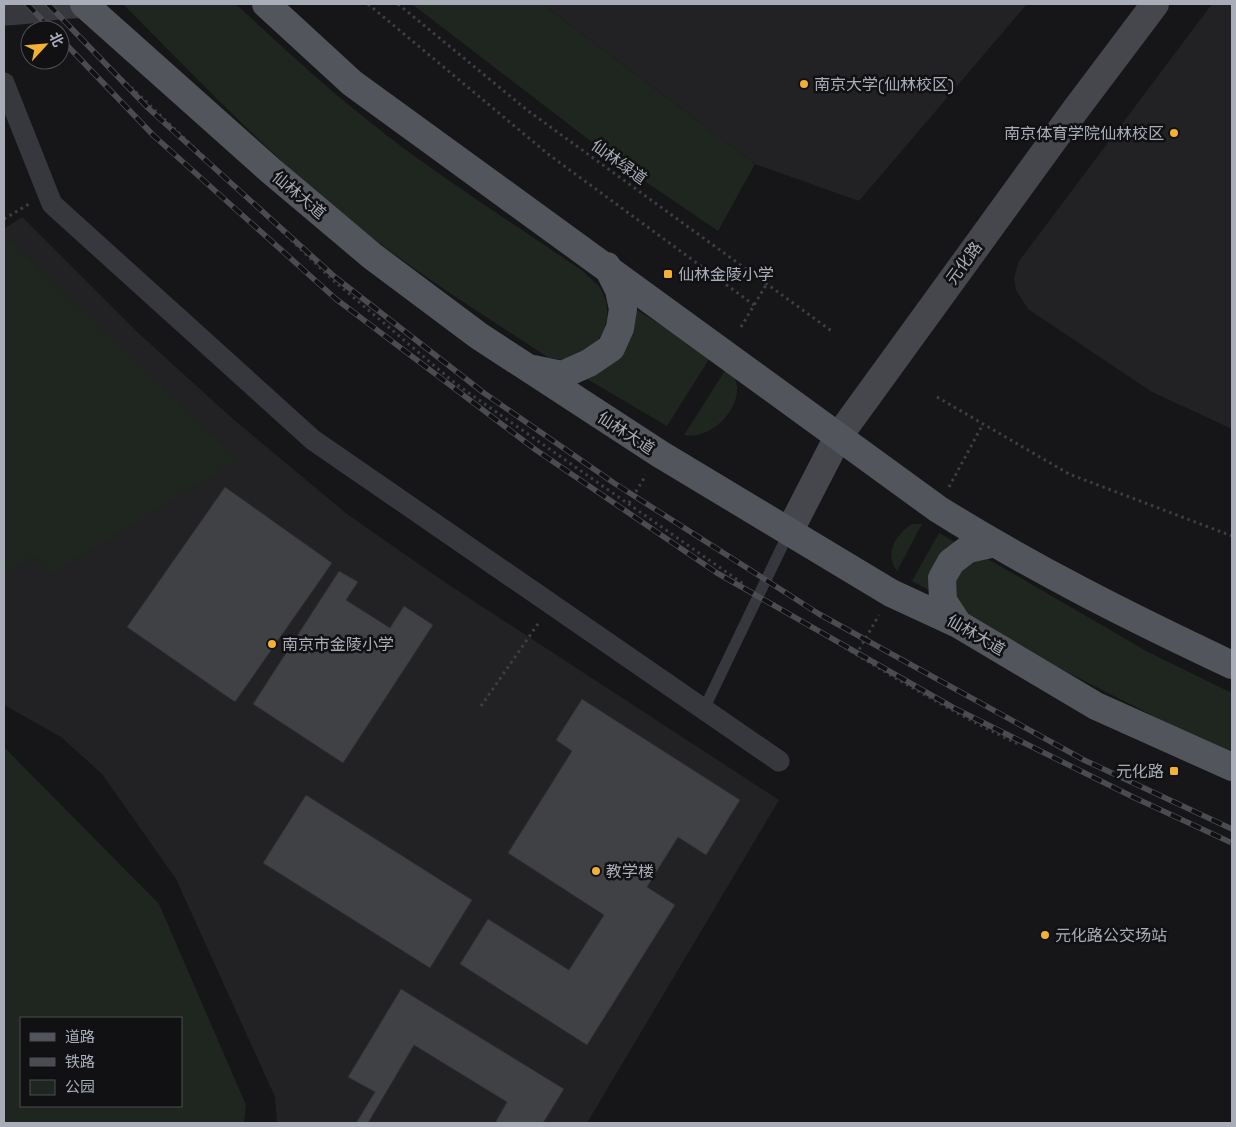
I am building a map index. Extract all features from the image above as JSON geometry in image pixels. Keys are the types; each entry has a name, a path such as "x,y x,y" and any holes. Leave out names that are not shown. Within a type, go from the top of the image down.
{"main road":[{"path":"266,4 352,83 938,509 995,543 1136,620 1232,665"},
{"name":"仙林大道","path":"85,6 270,170 372,256 478,336 660,454 890,593 958,624 1096,706 1232,767"},
{"path":"526,367 562,375 589,363 611,348 620,328 622,309 619,290 606,266"},
{"path":"958,624 943,601 942,578 951,562 968,549 995,543"}],"street":[{"name":"元化路","path":"789,532 838,437 1070,117 1155,4"},
{"path":"4,15 18,15 85,6"},
{"path":"4,82 52,204 313,440 780,760"}],"lane":[{"path":"704,709 789,532"}],"path":[{"path":"368,4 548,154 754,305"},
{"name":"仙林绿道","path":"398,4 527,110 833,332"},
{"path":"52,10 198,153 334,281 456,384 760,595 856,655 966,719 1018,744"},
{"path":"4,219 27,204 52,204"},
{"path":"741,327 766,285"},
{"path":"937,397 1070,474 1232,536"},
{"path":"946,492 982,424"},
{"path":"629,503 646,476"},
{"path":"482,706 552,604"},
{"path":"856,655 882,610"}],"shaded area":[{"name":"南京大学(仙林校区)","path":"542,4 1027,4 859,201 755,164"},
{"name":"南京体育学院仙林校区","path":"1212,4 1232,4 1232,429 1152,392 1028,309 1016,290 1014,278 1019,261"},
{"name":"南京市金陵小学","path":"22,217 136,331 233,419 347,514 446,583 779,800 587,1123 277,1123 275,1097 176,879 102,774 61,737 4,705 4,229"}],"green space":[{"path":"123,4 236,4 318,79 395,142 584,272 596,283 601,288 606,302 607,313 606,324 596,343 579,356 568,360 549,358 401,259 363,231 291,170 223,105"},
{"path":"412,4 542,4 755,164 718,231 627,169"},
{"path":"9,240 238,460 50,575 34,555 4,576 4,243"},
{"path":"632,307 711,356 667,426 587,379 608,367 614,359 623,340"},
{"path":"728,366 735,378 737,392 735,401 726,417 711,430 702,434 684,435"},
{"path":"912,524 922,524 897,571 891,558 893,545 901,533"},
{"path":"939,533 960,545 934,593 912,581"},
{"path":"988,559 1148,652 1232,693 1232,756 1053,665 967,616 952,597 956,569 973,560"},
{"path":"4,747 159,904 246,1105 244,1123 4,1123"}],"building":[{"path":"225,487 332,563 235,702 127,627"},
{"path":"339,571 358,582 346,600 390,628 404,606 433,625 343,763 253,704"},
{"name":"教学楼","path":"582,699 740,800 706,855 678,837 647,887 675,905 587,1045 460,964 488,919 569,970 604,915 508,853 572,751 556,740"},
{"path":"306,795 472,900 430,968 263,863"},
{"path":"401,989 564,1089 543,1123 495,1123 507,1102 414,1045 368,1123 356,1123 375,1092 348,1077"}],"railway":[{"path":"27,4 42,20"},
{"path":"48,4 148,108 335,277 484,393 614,483 819,614 1084,760 1232,829"},
{"path":"70,48 154,136 336,299 536,450 717,573 954,708 1133,797 1232,843"}],"place":[{"name":"南京大学(仙林校区)","path":"804,84"},
{"name":"南京体育学院仙林校区","path":"1174,133"},
{"name":"仙林金陵小学","path":"668,274"},
{"name":"南京市金陵小学","path":"272,644"},
{"name":"元化路","path":"1174,771"},
{"name":"教学楼","path":"596,871"},
{"name":"元化路公交场站","path":"1045,935"}]}
